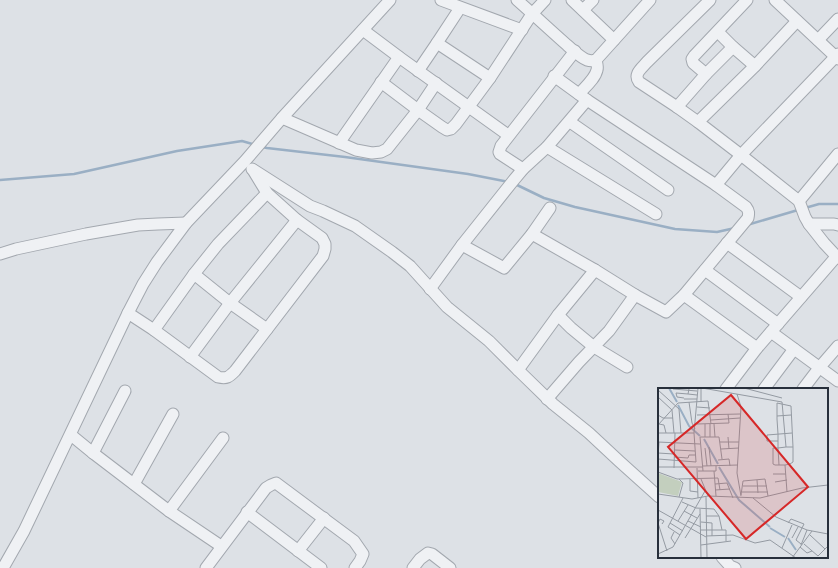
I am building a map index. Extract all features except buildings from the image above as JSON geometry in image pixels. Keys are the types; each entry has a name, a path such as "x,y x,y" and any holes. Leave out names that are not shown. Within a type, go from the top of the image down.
{"street":[{"path":"3,568 24,531 128,313 157,262 186,223 248,165 253,151 390,0"},
{"path":"442,0 522,30"},
{"path":"518,0 532,14 588,61 596,60 650,0"},
{"path":"381,82 442,128 447,130 452,129 490,78 532,14 545,0"},
{"path":"572,0 614,40"},
{"path":"583,10 593,0"},
{"path":"710,0 647,62 636,75 636,79 638,82 698,122 741,155 801,206 809,224 837,257 757,348 727,388"},
{"path":"706,74 693,63 692,59 747,0"},
{"path":"716,185 741,155 837,57 777,1"},
{"path":"418,71 460,8"},
{"path":"818,40 838,19"},
{"path":"698,122 797,21"},
{"path":"363,30 508,135"},
{"path":"718,32 754,66"},
{"path":"437,43 490,78"},
{"path":"677,107 706,74 733,47"},
{"path":"523,170 500,154 499,152 501,146 508,135 575,51"},
{"path":"339,143 399,57"},
{"path":"430,289 462,245 511,183 570,122 597,72 598,68 596,60"},
{"path":"532,234 666,312 684,295 748,218 748,210 746,207 716,185 583,97 554,76"},
{"path":"282,118 356,150 372,153 381,152 387,149 418,110 436,83"},
{"path":"570,122 668,190"},
{"path":"547,147 656,214"},
{"path":"801,206 838,154"},
{"path":"128,313 154,330 218,377 224,378 235,371 323,256 325,250 325,244 322,238 297,220 266,193 248,165"},
{"path":"248,165 310,206 323,210 355,226 410,266 447,307 489,341 563,413 589,433 658,495"},
{"path":"154,330 194,274 218,244 266,193"},
{"path":"462,245 504,268 532,234 550,208"},
{"path":"190,357 230,303 297,220"},
{"path":"0,254 86,234 138,225 186,223"},
{"path":"809,224 838,225"},
{"path":"727,243 801,297"},
{"path":"518,370 558,315 595,270"},
{"path":"705,270 774,328 794,349 838,381"},
{"path":"194,274 230,303 267,329"},
{"path":"548,399 575,366 609,331 635,295"},
{"path":"684,295 757,348"},
{"path":"558,315 570,328 594,347 627,366"},
{"path":"804,388 838,346"},
{"path":"765,388 794,349"},
{"path":"93,453 125,391"},
{"path":"134,484 173,414"},
{"path":"70,435 169,511 221,546"},
{"path":"169,511 223,438"},
{"path":"206,568 266,488 276,483 354,541 363,554 355,568"},
{"path":"247,512 321,568"},
{"path":"298,551 324,518"},
{"path":"413,568 420,559 428,553 432,554 450,568"},
{"path":"723,558 730,566 735,568"}],"waterway":[{"path":"0,180 74,174 177,151 242,141 256,145"},
{"path":"262,147 468,174 509,182"},
{"path":"515,184 544,198 575,207 675,229 717,232 735,228"},
{"path":"805,208 819,204 838,204"},
{"path":"747,225 798,210"}]}
